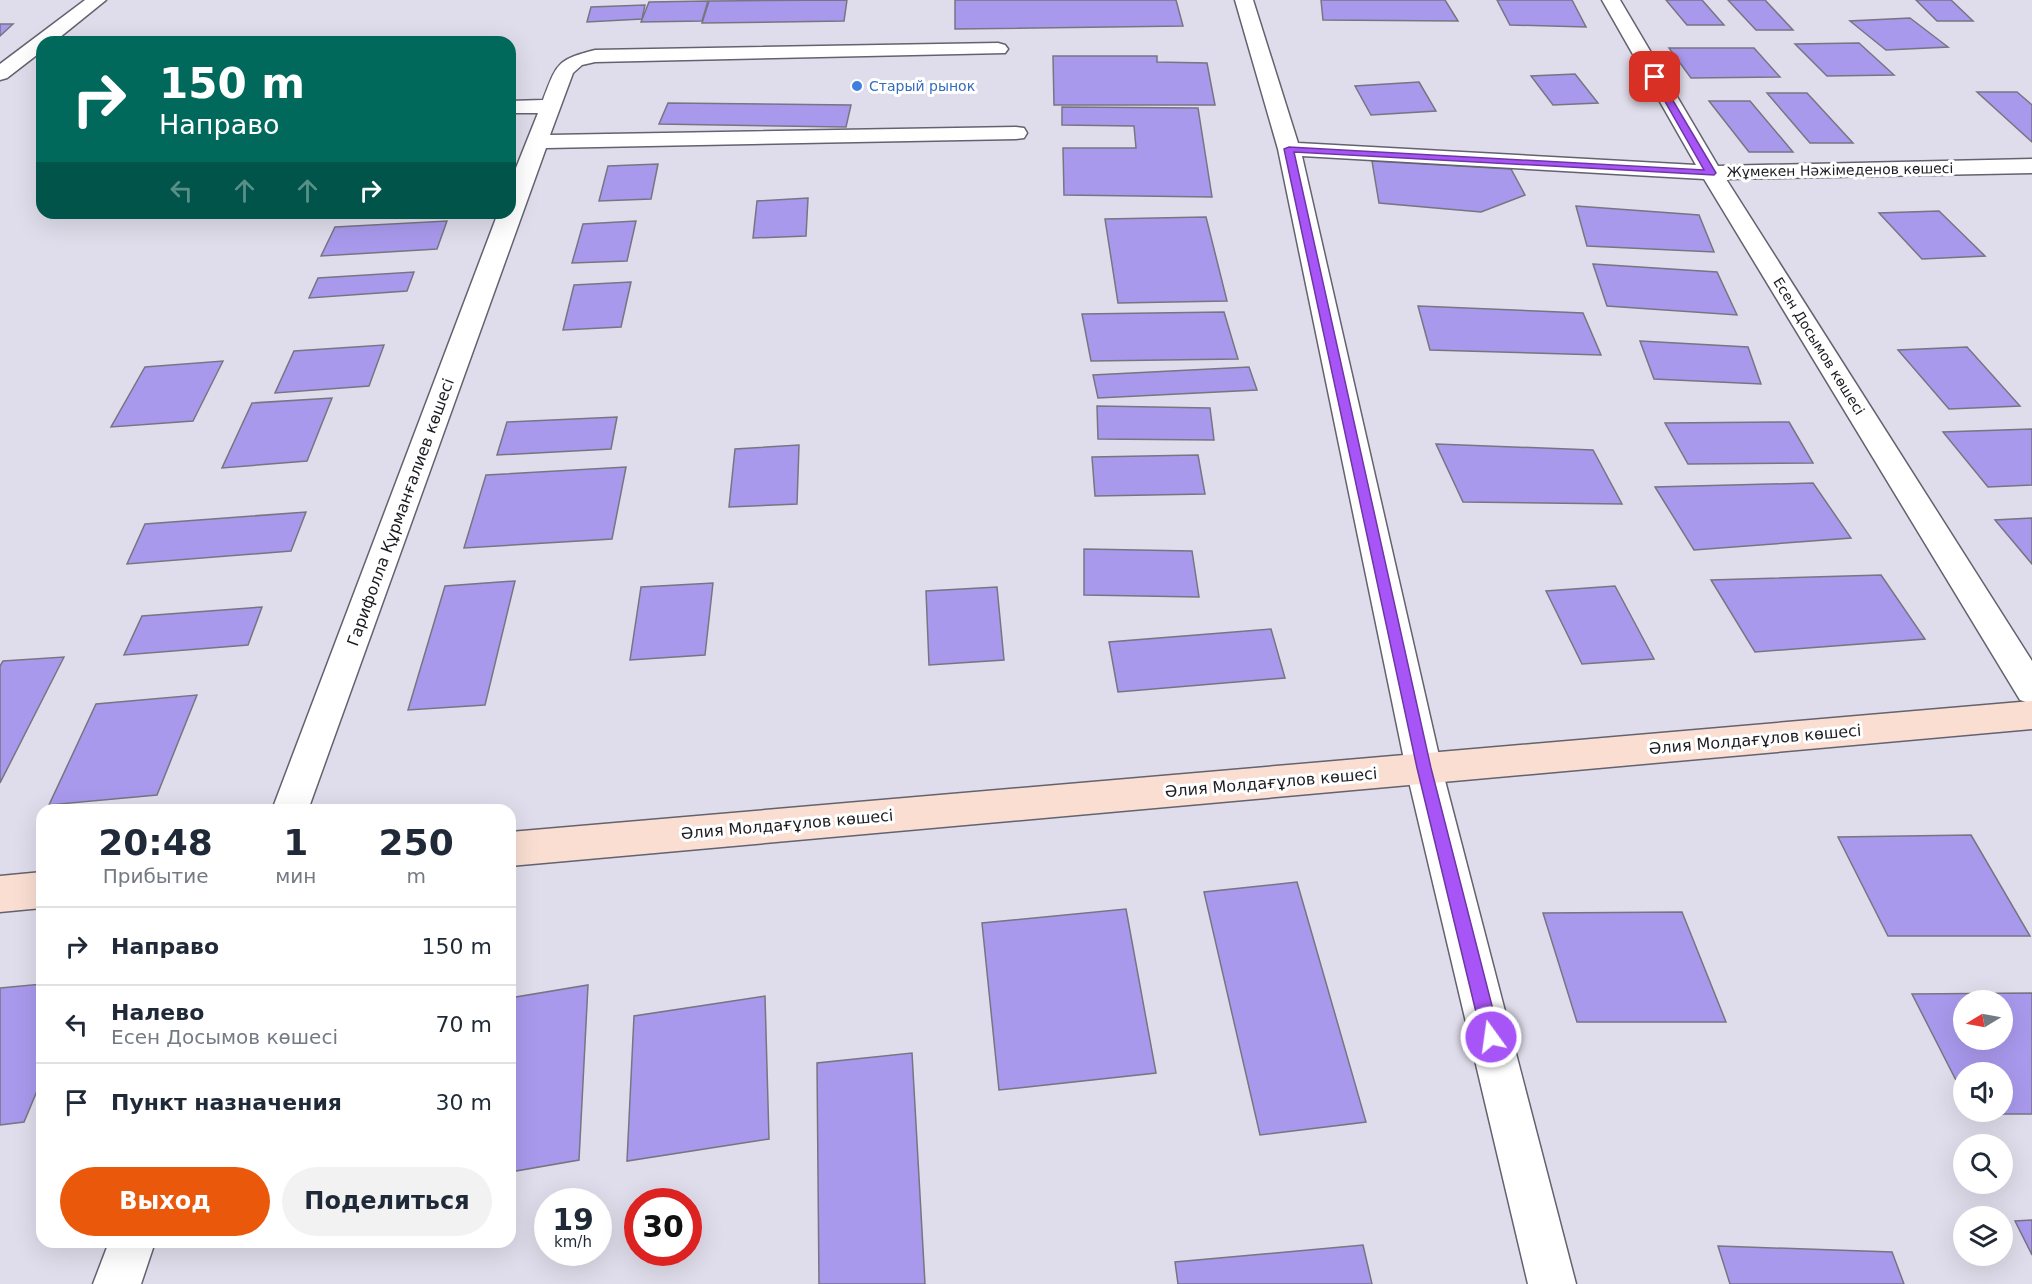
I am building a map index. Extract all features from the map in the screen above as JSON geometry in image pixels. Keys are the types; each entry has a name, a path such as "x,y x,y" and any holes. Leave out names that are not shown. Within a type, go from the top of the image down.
{"main road":[{"name":"Әлия Молдағұлов көшесі","path":"516,848 2032,715"},
{"path":"0,894 36,891"}],"street":[{"path":"50,36 98,0"},
{"path":"1244,0 1289,149 1424,768 1552,1284"},
{"name":"Есен Досымов көшесі","path":"1611,0 1711,173 2032,690"},
{"path":"0,74 36,47"},
{"name":"Гарифолла Құрманғалиев көшесі","path":"516,197 564,71 575,62 595,56 998,49"},
{"path":"516,107 550,106"},
{"path":"536,142 1016,133"},
{"name":"Жұмекен Нәжімеденов көшесі","path":"1289,149 1711,173 2032,166"},
{"name":"Гарифолла Құрманғалиев көшесі","path":"292,804 508,219"},
{"path":"117,1284 130,1248"}],"building":[{"path":"847,0 844,21 702,23 709,1"},
{"path":"955,0 1176,0 1183,26 955,29"},
{"path":"1321,0 1445,0 1458,21 1323,20"},
{"path":"1497,0 1572,0 1586,27 1510,25"},
{"path":"1666,0 1702,0 1724,25 1687,25"},
{"path":"1728,0 1765,0 1793,30 1756,30"},
{"path":"1916,0 1951,0 1973,21 1937,21"},
{"path":"708,1 702,21 641,22 649,2"},
{"path":"645,5 642,19 587,22 591,7"},
{"path":"1910,18 1948,47 1886,50 1850,21"},
{"path":"0,24 13,24 0,36"},
{"path":"1859,43 1894,75 1827,76 1795,44"},
{"path":"1669,48 1754,48 1780,77 1691,78"},
{"path":"1053,56 1157,56 1157,62 1207,63 1215,105 1054,105"},
{"path":"1575,74 1598,103 1553,105 1531,76"},
{"path":"1419,82 1436,111 1371,115 1355,86"},
{"path":"1977,92 2017,92 2032,105 2032,142"},
{"path":"1767,93 1807,93 1853,143 1810,143"},
{"path":"1709,101 1750,101 1793,152 1749,152"},
{"path":"668,103 851,105 846,127 659,124"},
{"path":"1062,107 1198,108 1212,197 1064,195 1063,148 1136,148 1134,126 1062,125"},
{"path":"1372,161 1511,169 1525,195 1481,212 1379,203"},
{"path":"658,164 651,199 599,201 608,166"},
{"path":"808,198 806,236 753,238 757,201"},
{"path":"1576,206 1699,215 1714,252 1587,246"},
{"path":"1939,211 1985,256 1922,259 1879,213"},
{"path":"1206,217 1227,301 1118,303 1105,219"},
{"path":"447,221 437,249 321,256 335,227"},
{"path":"636,221 627,261 572,263 583,224"},
{"path":"1593,264 1717,272 1737,315 1607,306"},
{"path":"414,272 407,291 309,298 318,278"},
{"path":"631,282 621,327 563,330 574,285"},
{"path":"1418,306 1583,313 1601,355 1430,350"},
{"path":"1224,312 1238,359 1091,361 1082,314"},
{"path":"1640,341 1748,347 1761,384 1654,379"},
{"path":"384,345 369,386 275,393 294,351"},
{"path":"1967,347 2020,406 1949,409 1898,350"},
{"path":"223,361 193,421 111,427 145,367"},
{"path":"1249,367 1257,390 1098,398 1093,375"},
{"path":"332,398 307,461 222,468 252,403"},
{"path":"1097,406 1210,408 1214,440 1098,439"},
{"path":"617,417 611,449 497,455 507,422"},
{"path":"1789,422 1813,463 1688,464 1665,423"},
{"path":"2032,429 2032,485 1988,487 1943,432"},
{"path":"1436,444 1593,450 1622,504 1463,502"},
{"path":"799,445 797,504 729,507 735,449"},
{"path":"1198,455 1205,494 1095,496 1092,457"},
{"path":"626,467 612,539 464,548 486,475"},
{"path":"1813,483 1851,538 1694,550 1655,487"},
{"path":"306,512 291,551 127,564 145,524"},
{"path":"2032,518 2032,564 1995,520"},
{"path":"1084,549 1192,551 1199,597 1084,595"},
{"path":"1881,575 1925,639 1755,652 1711,580"},
{"path":"515,581 485,705 408,710 445,586"},
{"path":"713,583 705,655 630,660 641,587"},
{"path":"1615,586 1654,659 1582,664 1546,591"},
{"path":"997,587 1004,660 929,665 926,591"},
{"path":"262,607 248,645 124,655 142,616"},
{"path":"1271,629 1285,678 1118,692 1109,642"},
{"path":"64,657 0,783 0,666 3,661"},
{"path":"197,695 157,795 49,804 96,704"},
{"path":"1971,835 2030,936 1888,936 1838,837"},
{"path":"1297,882 1366,1122 1260,1135 1204,892"},
{"path":"1126,909 1156,1073 999,1090 982,923"},
{"path":"1682,912 1726,1022 1577,1022 1543,913"},
{"path":"36,985 36,1093 24,1122 0,1125 0,988"},
{"path":"588,985 579,1160 516,1171 516,997"},
{"path":"2013,993 2032,993 2032,1114 2013,1114 2013,1062 1953,1062 1953,1074 1912,994 1953,994 1953,1050 2013,1050"},
{"path":"765,996 769,1139 627,1161 634,1016"},
{"path":"912,1053 925,1284 819,1284 817,1063"},
{"path":"2032,1220 2032,1255 2015,1221"},
{"path":"1363,1245 1372,1284 1178,1284 1175,1262"},
{"path":"1718,1246 1892,1252 1904,1284 1730,1284"}],"place":[{"name":"Старый рынок","path":"857,86"}],"route":[{"path":"1491,1037 1424,768 1289,149 1711,173 1655,77"}]}
